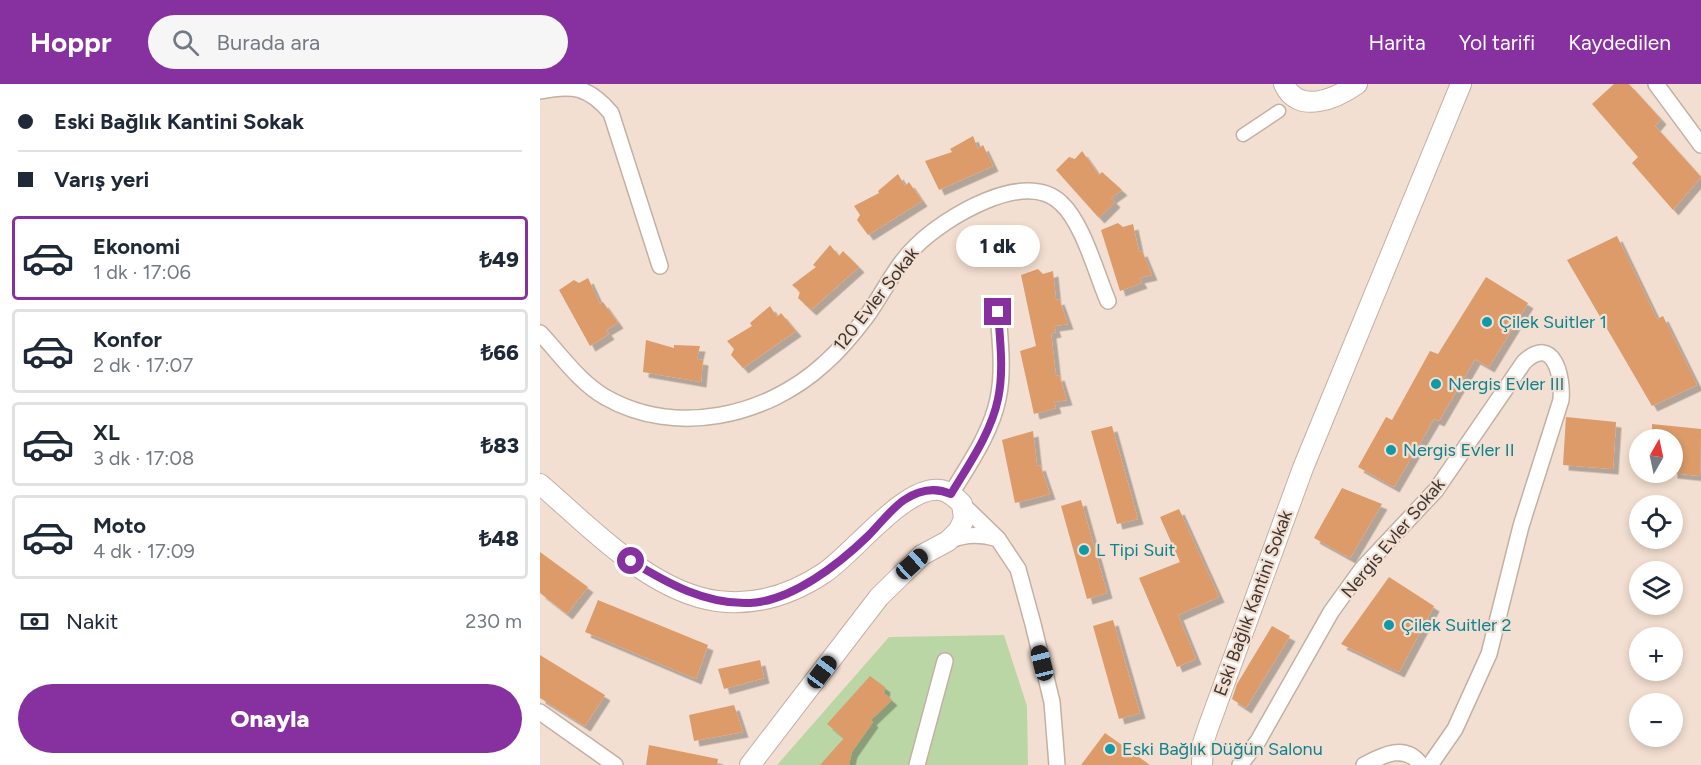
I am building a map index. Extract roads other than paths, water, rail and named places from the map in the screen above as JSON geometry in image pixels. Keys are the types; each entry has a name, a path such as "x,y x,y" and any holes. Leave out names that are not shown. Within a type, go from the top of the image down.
{"street":[{"path":"1284,84 1297,97 1321,102 1340,97 1357,84"},
{"name":"Eski Bağlık Kantini Sokak","path":"1202,765 1203,743 1208,728 1313,443 1461,84"},
{"path":"1656,84 1701,145"},
{"path":"540,91 558,85 578,87 596,95 610,113 660,266"},
{"path":"1243,135 1279,111"},
{"name":"120 Evler Sokak","path":"540,333 577,374 604,396 643,412 689,418 740,412 785,394 824,364 866,317 891,277 916,246 948,222 979,205 1016,190 1042,192 1061,202 1076,224 1108,301"},
{"path":"948,541 959,530 964,519 957,499 985,436 998,399 1002,362 998,312"},
{"name":"Nergis Evler Sokak","path":"1240,765 1258,741 1331,612 1362,569 1436,490 1524,362 1531,355 1540,352 1550,356 1558,368 1562,383 1561,400 1521,526 1490,654 1455,729 1430,765"},
{"path":"540,484 631,561 670,585 714,600 751,603 789,592 824,573 865,539 904,500 926,490 940,489 957,499 998,539 1018,569 1052,702 1057,765"},
{"path":"750,765 879,597 922,555 966,534 981,534 998,539"},
{"path":"918,765 945,661"},
{"path":"540,712 615,765"},
{"path":"1364,765 1387,753 1402,752 1416,758 1421,765"}],"place":[{"name":"Çilek Suitler 1","path":"1487,322"},
{"name":"Nergis Evler III","path":"1436,384"},
{"name":"Nergis Evler II","path":"1391,450"},
{"name":"L Tipi Suit","path":"1084,550"},
{"name":"Çilek Suitler 2","path":"1389,625"},
{"name":"Eski Bağlık Düğün Salonu","path":"1110,749"}]}
